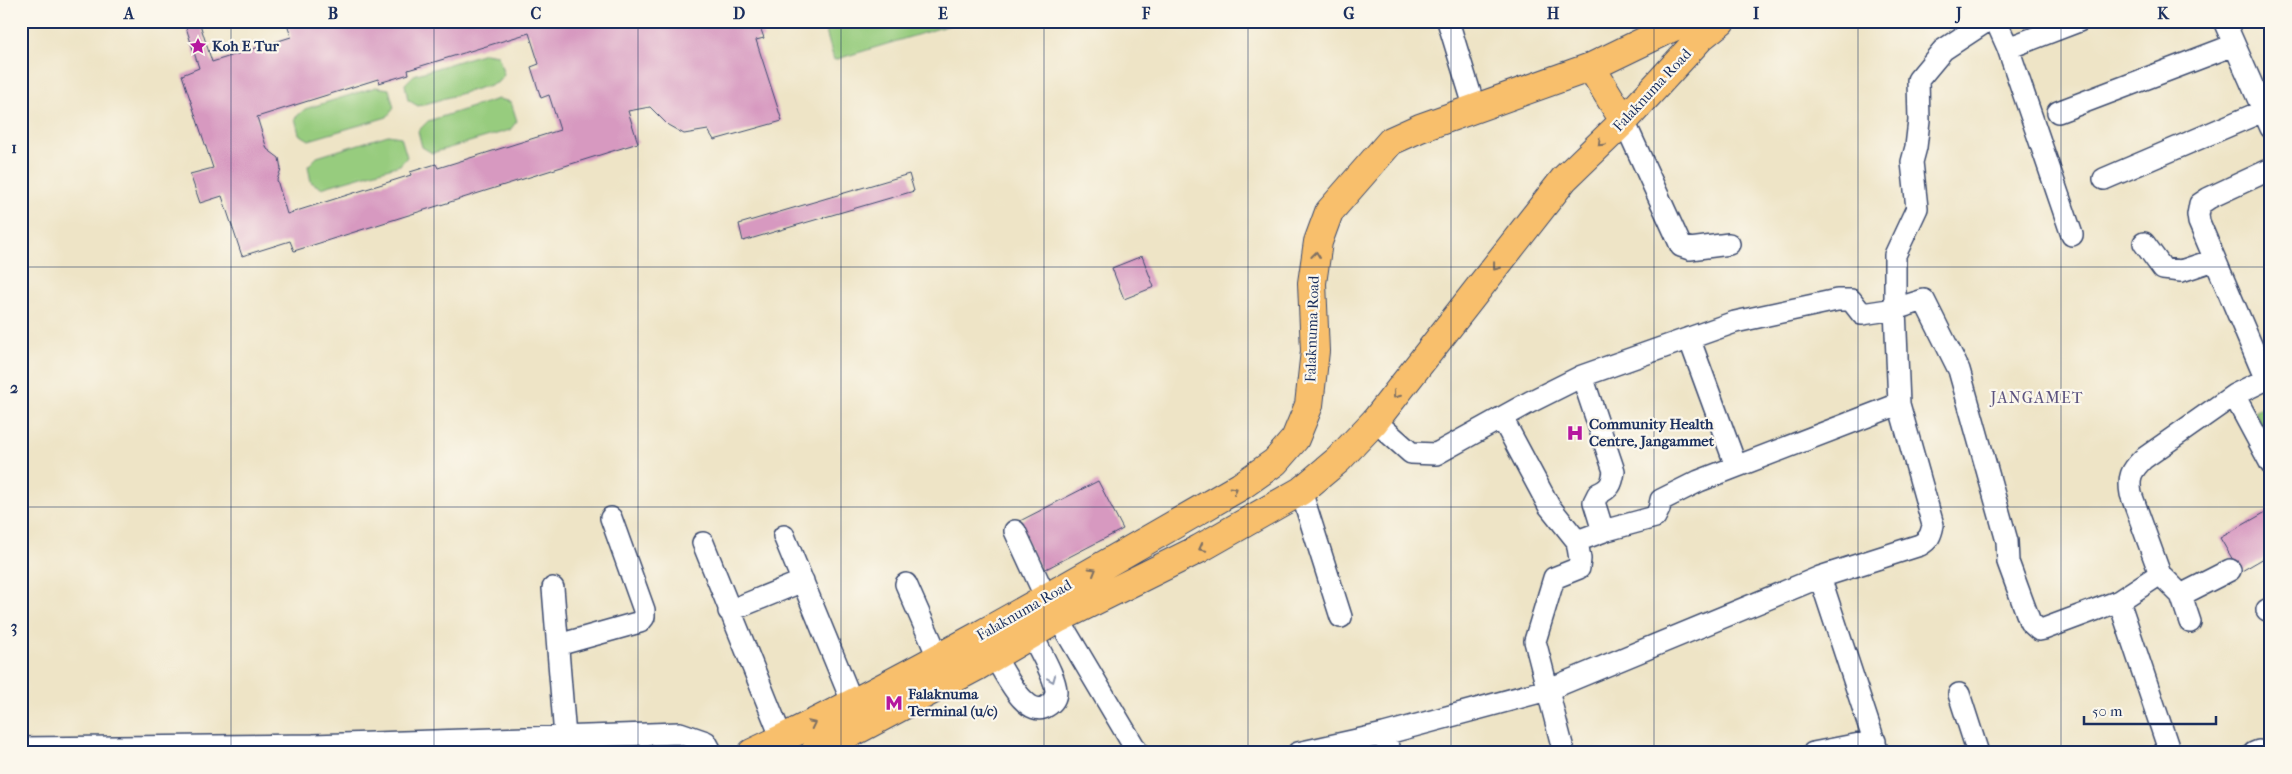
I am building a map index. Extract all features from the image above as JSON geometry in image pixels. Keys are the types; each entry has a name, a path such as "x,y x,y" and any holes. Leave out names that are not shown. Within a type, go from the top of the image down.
{"highway":[{"name":"Falaknuma Road","path":"814,753 874,722 1032,634 1052,608 1275,462 1295,439 1309,405 1315,351 1312,283 1318,242 1329,212 1391,141 1420,128 1591,67 1686,21"},
{"name":"Falaknuma Road","path":"752,753 853,704 939,658 1052,608 1206,545 1301,491 1338,460 1375,421 1564,179 1624,121 1702,37 1721,21"},
{"path":"1591,67 1624,121"}],"street":[{"path":"1448,21 1475,109"},
{"path":"1298,753 1387,743 1547,690 1820,577 1920,545 1932,535 1933,525 1899,404 1895,255 1917,208 1912,177 1912,162 1919,121 1918,80 1943,50 1987,21"},
{"path":"1996,21 2008,48 2072,235"},
{"path":"2008,48 2079,21"},
{"path":"2104,179 2267,120 2224,21"},
{"path":"2058,112 2234,45"},
{"path":"1624,121 1681,246 1690,249 1729,244"},
{"path":"2190,622 2181,594 2160,574 2132,494 2129,480 2132,469 2143,459 2234,395 2268,378 2214,260 2198,215 2200,204 2271,169"},
{"path":"2144,243 2163,269 2181,271 2214,260"},
{"path":"1375,421 1412,453 1420,455 1436,454 1582,376 1735,322 1837,300 1851,300 1862,314 1895,309 1924,300 1959,370 2007,541 2008,562 2032,626 2039,630 2044,629 2119,601 2160,574"},
{"path":"1689,338 1736,466"},
{"path":"1582,376 1614,471 1612,483 1608,490 1598,494 1594,502 1603,531"},
{"path":"2234,395 2271,464"},
{"path":"1577,541 1603,531 1654,517 1659,509 1661,500 1699,481 1899,404"},
{"path":"1502,418 1548,506 1577,541 1580,559 1579,568 1554,578 1535,641 1564,753"},
{"path":"1301,491 1341,617"},
{"path":"558,645 640,622 644,617 644,610 611,518"},
{"path":"1015,531 1052,608 1138,753"},
{"path":"784,536 853,704"},
{"path":"703,543 782,738"},
{"path":"2181,594 2230,570"},
{"path":"1813,753 1877,747 1820,577"},
{"path":"729,611 803,581"},
{"path":"906,584 939,658"},
{"path":"553,588 565,737"},
{"path":"2119,601 2170,753"},
{"path":"994,656 1026,705 1034,710 1042,709 1054,699 1056,692 1054,683 1032,634"},
{"path":"1960,694 1978,753"},
{"path":"21,748 313,745 680,732 706,742 712,753"},
{"path":"2254,753 2259,751 2270,753"}],"green space":[{"path":"823,21 963,21 834,60"},
{"path":"485,53 498,55 504,75 497,83 418,106 408,100 405,84 414,75"},
{"path":"376,87 389,89 394,108 387,117 309,140 299,134 295,118 305,109"},
{"path":"498,99 511,102 517,121 510,130 432,153 422,147 418,131 428,121"},
{"path":"388,135 401,137 407,157 400,165 321,188 311,182 308,166 317,157"},
{"path":"2271,402 2271,443 2254,411"}],"building":[{"path":"184,21 199,21 212,62 291,37 286,21 758,21 764,38 756,40 782,121 714,140 708,130 684,134 668,125 650,107 628,111 638,143 294,251 290,241 242,256 222,196 200,203 190,174 213,168 182,75 199,68","holes":["529,33 539,64 531,67 541,98 549,95 560,130 438,168 436,164 410,172 411,175 287,214 277,180 281,169 279,158 267,149 257,117 378,79 379,83 409,74 408,70"]},
{"path":"909,174 914,191 743,241 739,224"},
{"path":"1142,256 1154,287 1124,299 1112,268"},
{"path":"1098,481 1123,529 1042,571 1018,522"},
{"path":"2271,509 2271,554 2240,572 2220,538"}],"place":[{"name":"Koh E Tur","path":"198,46"},
{"name":"Community Health Centre, Jangammet","path":"1575,433"},
{"name":"Falaknuma Terminal (u/c)","path":"894,703"}],"district":[{"name":"JANGAMET","path":"2037,397"}]}
